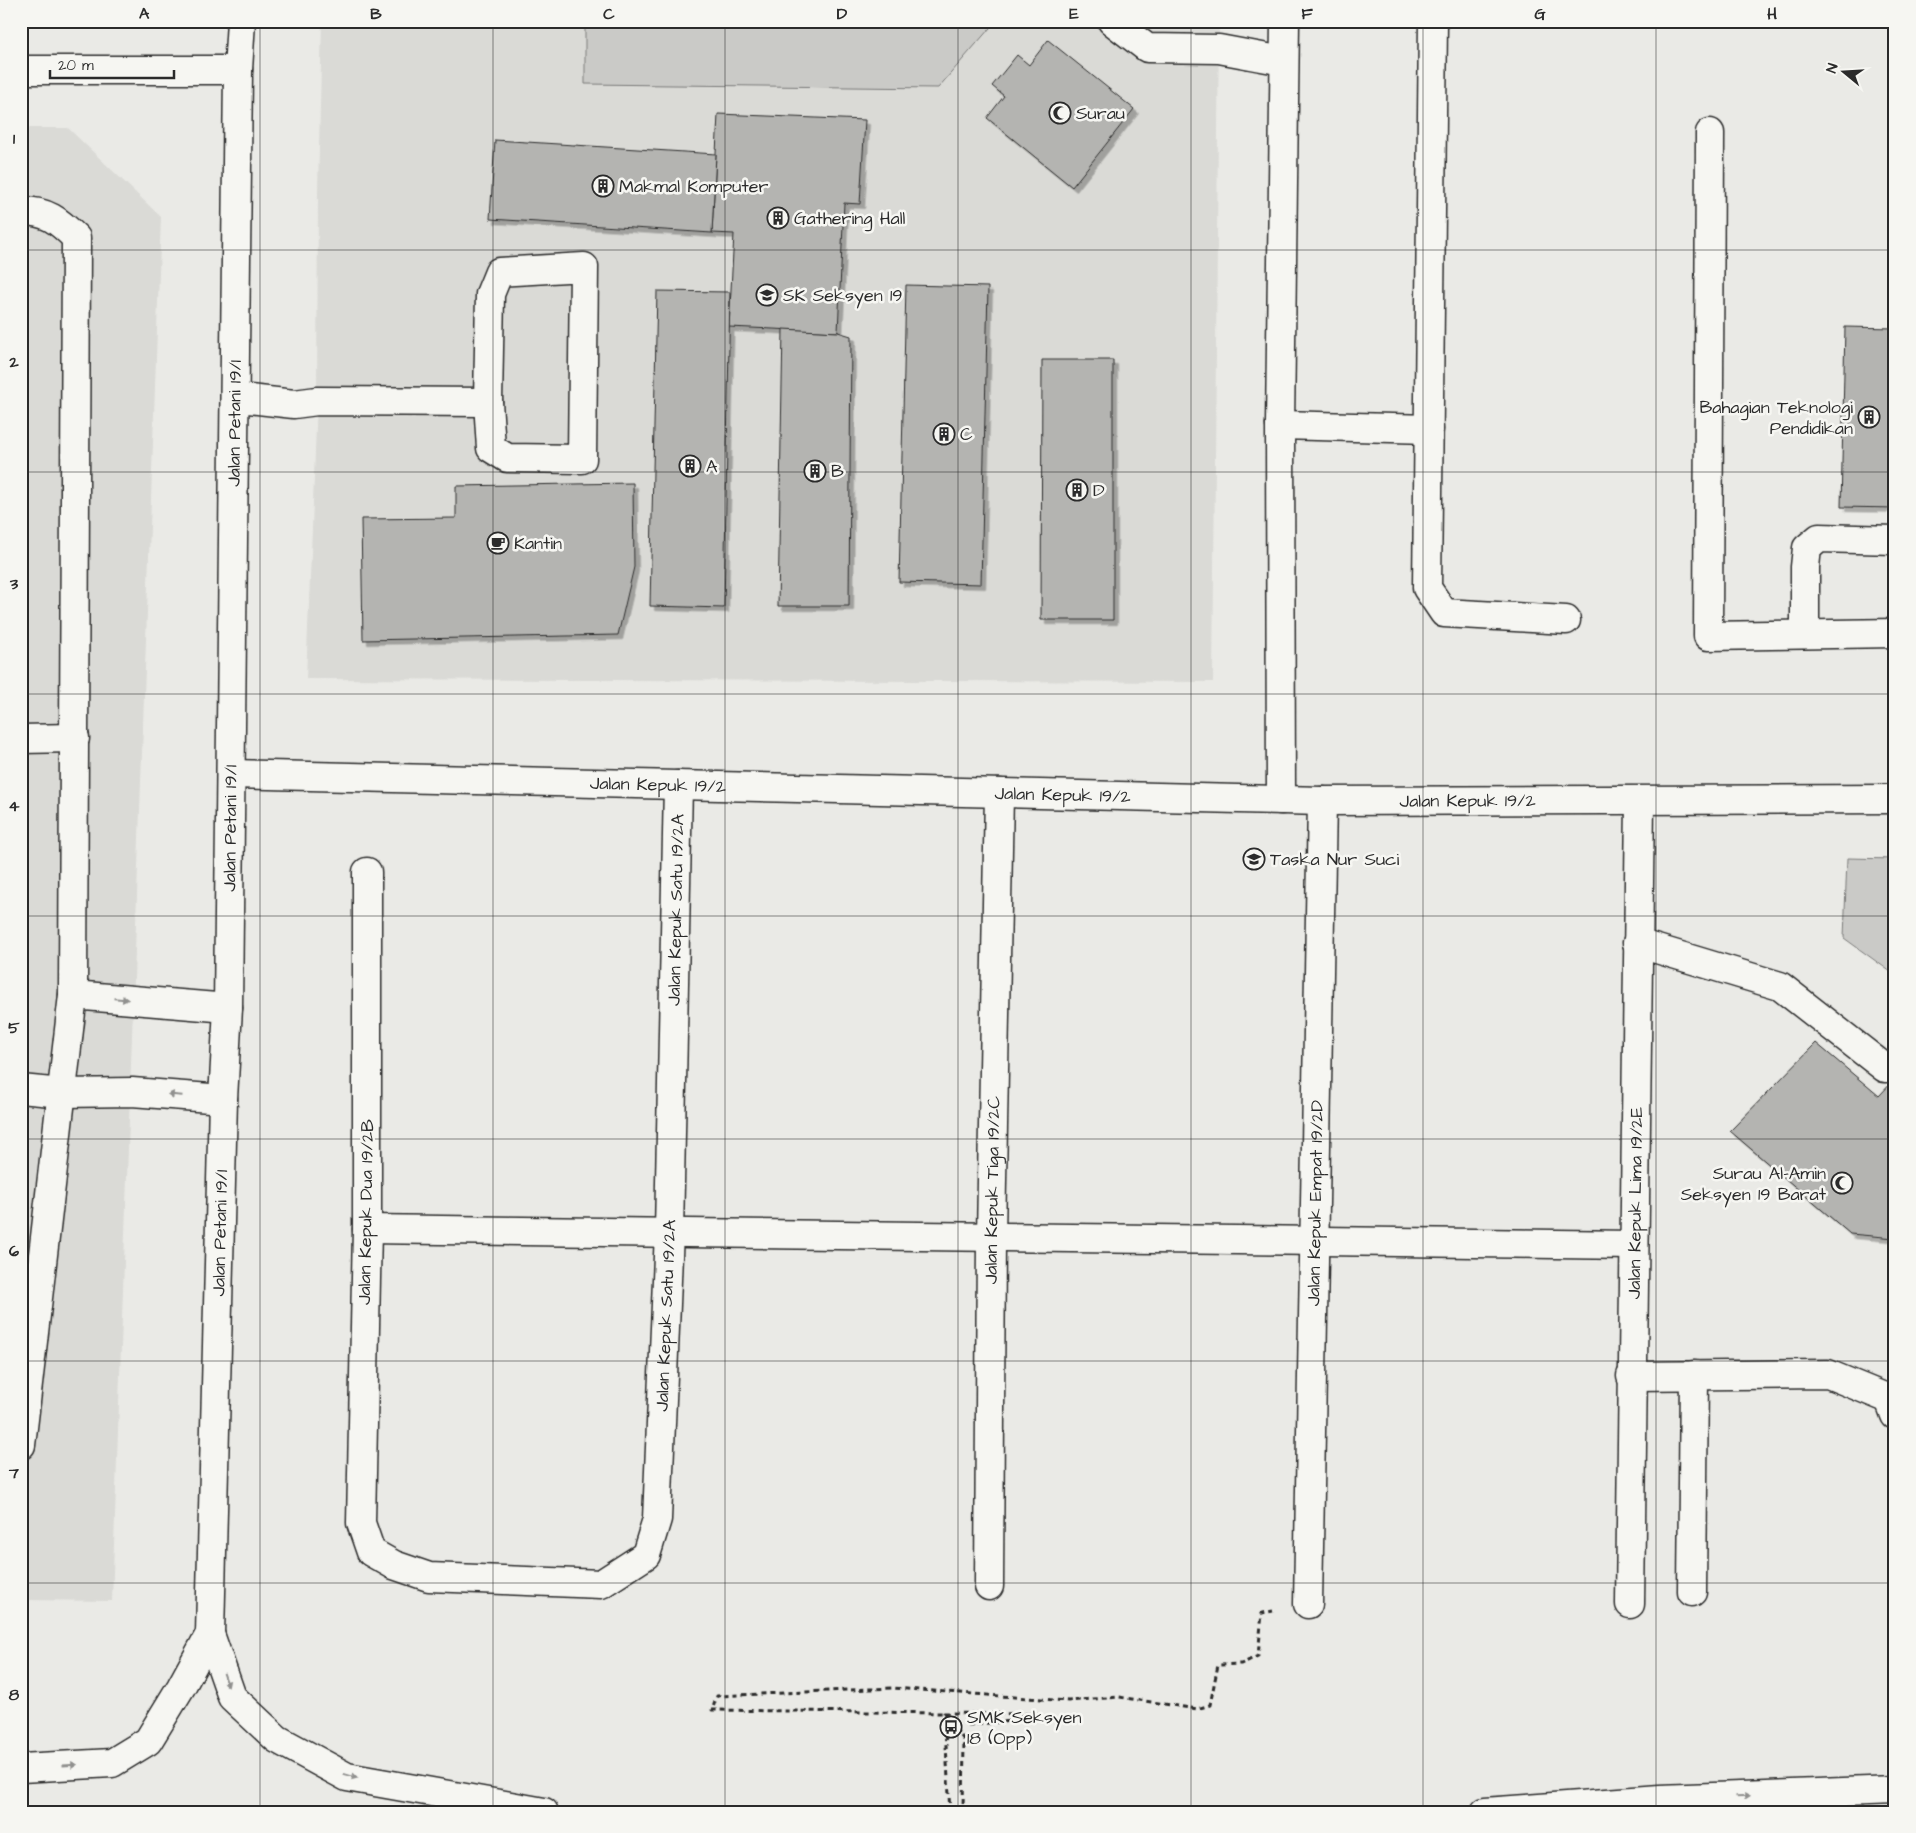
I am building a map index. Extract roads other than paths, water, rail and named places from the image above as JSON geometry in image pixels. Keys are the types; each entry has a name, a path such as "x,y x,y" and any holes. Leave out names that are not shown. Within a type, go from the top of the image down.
{"main road":[{"name":"Jalan Petani 19/1","path":"210,1634 223,1099 228,1008 236,400 238,70 241,21"},
{"path":"1112,21 1147,48 1219,49 1284,61"},
{"path":"1281,800 1280,425 1285,21"},
{"path":"1433,21 1427,588 1444,613 1566,620"},
{"path":"21,70 238,70"},
{"path":"1710,133 1708,636 1895,633"},
{"path":"21,211 36,211 58,220 76,238 73,995 21,1445"},
{"path":"584,267 582,459 507,458 491,448 488,402 490,294 499,272 584,267"},
{"path":"236,400 249,399 294,404 317,401 488,402"},
{"path":"1280,425 1429,429"},
{"path":"1805,634 1805,566 1807,548 1818,538 1895,540"},
{"path":"21,739 75,738"},
{"name":"Jalan Kepuk 19/2","path":"232,774 1322,801 1895,799"},
{"name":"Jalan Kepuk Satu 19/2A","path":"371,1552 394,1565 429,1577 600,1584 646,1555 658,1519 669,1232 678,785"},
{"name":"Jalan Kepuk Tiga 19/2C","path":"989,1586 991,1236 999,793"},
{"name":"Jalan Kepuk Empat 19/2D","path":"1308,1604 1322,801"},
{"name":"Jalan Kepuk Lima 19/2E","path":"1630,1604 1631,1376 1640,801"},
{"name":"Jalan Kepuk Dua 19/2B","path":"367,872 366,1228 361,1523 371,1552"},
{"path":"1637,943 1780,986 1885,1068"},
{"path":"73,995 228,1008"},
{"path":"21,1088 62,1093 132,1092 223,1099"},
{"path":"366,1228 1634,1245"},
{"path":"1631,1376 1828,1374 1889,1399 1895,1415"},
{"path":"1692,1592 1694,1375"},
{"path":"21,1768 112,1763 148,1741 210,1634"},
{"path":"210,1634 232,1697 277,1738 347,1777 544,1812"},
{"path":"1485,1812 1660,1799 1895,1790"}],"place":[{"name":"Surau","path":"1060,113"},
{"name":"Makmal Komputer","path":"603,186"},
{"name":"Gathering Hall","path":"778,218"},
{"name":"SK Seksyen 19","path":"767,295"},
{"name":"Bahagian Teknologi Pendidikan","path":"1869,417"},
{"name":"C","path":"944,434"},
{"name":"A","path":"690,466"},
{"name":"B","path":"815,471"},
{"name":"D","path":"1077,490"},
{"name":"Kantin","path":"498,543"},
{"name":"Taska Nur Suci","path":"1254,859"},
{"name":"Surau Al-Amin Seksyen 19 Barat","path":"1842,1183"},
{"name":"SMK Seksyen 18 (Opp)","path":"951,1727"}]}
